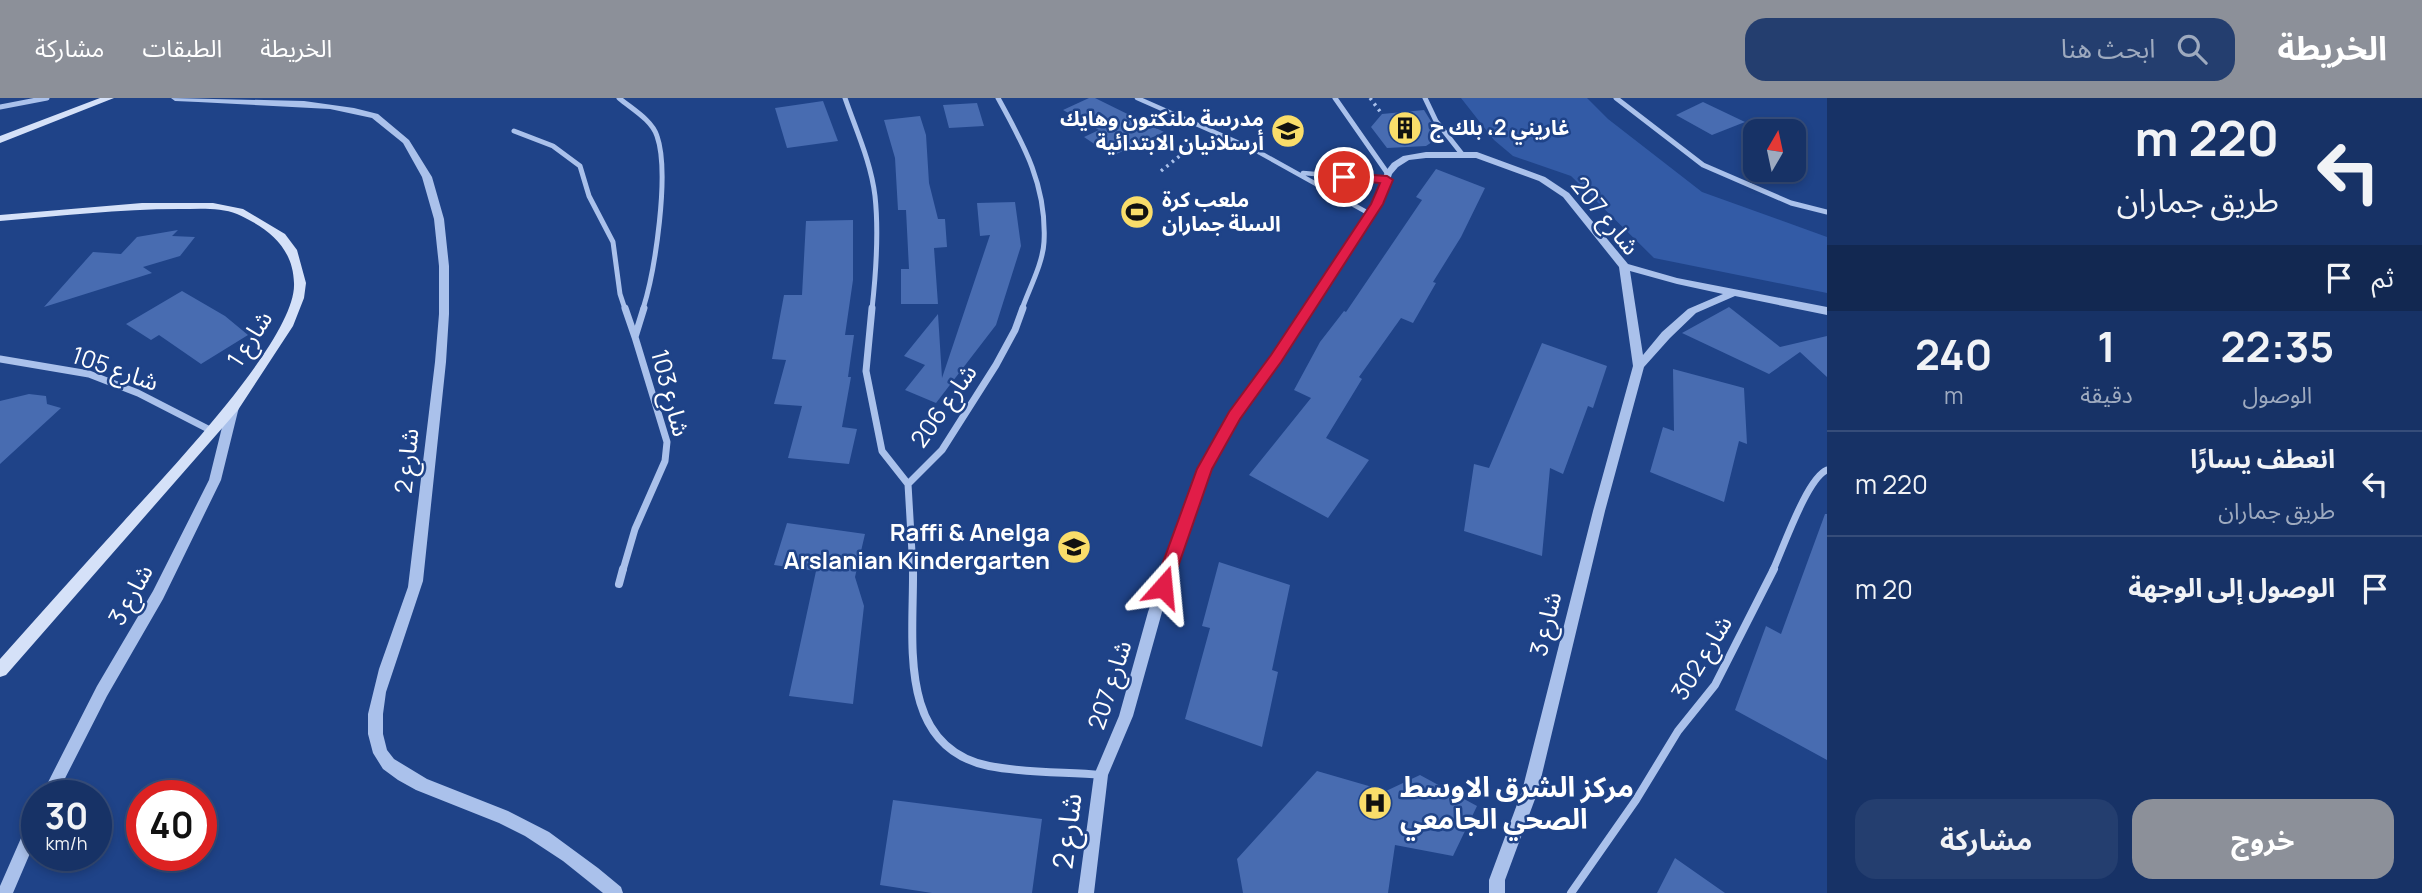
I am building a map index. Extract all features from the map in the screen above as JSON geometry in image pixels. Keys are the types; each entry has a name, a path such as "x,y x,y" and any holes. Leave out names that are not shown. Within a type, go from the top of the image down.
{"main road":[{"path":"0,140 109,98"},
{"name":"شارع 1","path":"0,218 142,206 214,206 239,211 281,236 293,253 297,267 298,298 287,326 233,407 0,670"}],"street":[{"path":"0,107 47,98"},
{"name":"شارع 2","path":"175,98 288,99 357,109 374,116 396,131 411,149 427,179 440,221 446,273 428,486 415,587 386,666 378,701 376,737 381,755 396,768 437,793 516,822 579,862 615,893"},
{"name":"شارع 103","path":"619,584 635,529 666,453 664,430 635,337 651,284 664,166 652,125 620,98"},
{"path":"845,98 860,137 875,197 875,279 866,371 882,451 908,484 913,549 914,684 926,722 937,739 960,754 988,766 1101,775"},
{"name":"شارع 206","path":"908,484 942,450 996,365 1015,330 1044,244 1037,178 1028,150 998,98"},
{"path":"1335,98 1388,177"},
{"path":"1425,98 1436,121 1462,154"},
{"path":"1616,98 1703,164 1791,204 1827,212"},
{"path":"514,131 553,146 580,166 589,196 613,242 620,294 635,337"},
{"name":"شارع 207","path":"1101,775 1126,716 1154,612 1205,469 1234,415 1276,359 1370,214 1395,165 1406,158 1462,154 1498,161 1550,184 1566,195 1624,266 1639,366"},
{"path":"1624,266 1733,293 1827,311"},
{"path":"1639,366 1692,311 1733,293"},
{"name":"شارع 105","path":"0,359 89,374 138,393 212,431"},
{"name":"شارع 3","path":"1497,893 1497,880 1530,791 1592,537 1639,366"},
{"name":"شارع 3","path":"56,780 102,691 158,595 215,481 233,407"},
{"name":"شارع 302","path":"1571,893 1636,800 1678,731 1714,685 1770,578 1806,498 1820,474 1827,470"},
{"name":"شارع 2","path":"1086,893 1101,775"},
{"path":"5,893 21,856"}],"lane":[{"path":"1137,98 1255,150 1301,173 1370,214"},
{"path":"1301,173 1388,177"}],"path":[{"path":"1370,98 1382,114"},
{"path":"1161,172 1197,142"}],"shaded area":[{"path":"1461,98 1587,98 1608,119 1702,192 1827,237 1827,293 1654,258 1571,176 1513,156 1494,140"}],"building":[{"path":"1089,98 1095,98 1164,132 1112,156 1084,137 1099,130 1063,110"},
{"path":"823,101 838,141 787,148 775,108"},
{"path":"1703,102 1743,123 1712,135 1676,115"},
{"path":"977,103 984,126 949,128 943,105"},
{"name":"غاريني 2، بلك ج","path":"1424,110 1437,131 1432,142 1426,146 1387,148 1371,127 1382,114"},
{"path":"920,116 926,135 929,183 938,219 945,219 947,247 934,248 938,304 901,304 901,269 909,269 906,210 898,210 895,158 884,120"},
{"path":"1436,169 1485,188 1413,323 1401,318 1359,377 1362,379 1326,438 1369,460 1328,518 1249,475 1311,398 1294,390 1320,342 1344,311 1346,312 1422,200 1416,197"},
{"path":"1015,202 1021,246 996,325 936,403 905,390 925,365 904,356 938,314 942,378 990,235 980,236 977,203"},
{"path":"853,220 853,280 845,335 854,335 848,377 851,377 842,427 857,429 849,464 788,458 802,406 774,404 786,360 772,359 784,295 802,295 806,221"},
{"path":"178,230 172,236 195,237 180,256 143,267 152,273 44,307 93,252 121,254 137,237"},
{"path":"182,291 225,316 248,335 201,364 159,335 151,340 126,324"},
{"path":"1729,307 1780,347 1827,336 1827,377 1800,352 1769,374 1682,333"},
{"path":"1542,343 1607,366 1593,408 1588,406 1563,474 1550,468 1542,556 1464,531 1474,464 1489,468"},
{"path":"1673,369 1744,388 1747,444 1739,441 1724,502 1650,472 1663,427 1674,431"},
{"path":"29,394 46,396 47,404 61,408 0,464 0,401"},
{"path":"1825,514 1827,760 1735,710 1766,626 1781,634"},
{"path":"787,523 865,534 855,577 864,606 853,704 789,696 816,571 774,565"},
{"path":"1219,562 1290,585 1272,670 1278,672 1262,747 1185,719 1210,628 1202,626"},
{"name":"مركز الشرق الاوسط الصحي الجامعي","path":"1317,771 1386,791 1420,775 1477,806 1453,856 1395,845 1388,893 1243,893 1237,859"},
{"path":"893,800 1042,819 1032,893 932,893 880,885"},
{"path":"1675,858 1725,893 1657,893"}],"place":[{"name":"غاريني 2، بلك ج","path":"1405,128"},
{"name":"مدرسة ملنكتون وهايك أرسلانيان الابتدائية","path":"1288,131"},
{"name":"ملعب كرة السلة جماران","path":"1137,212"},
{"name":"Raffi & Anelga Arslanian Kindergarten","path":"1074,547"},
{"name":"مركز الشرق الاوسط الصحي الجامعي","path":"1375,803"}],"route":[{"path":"1163,587 1205,469 1214,451 1234,415 1276,359 1377,204 1387,180 1344,177"}]}
